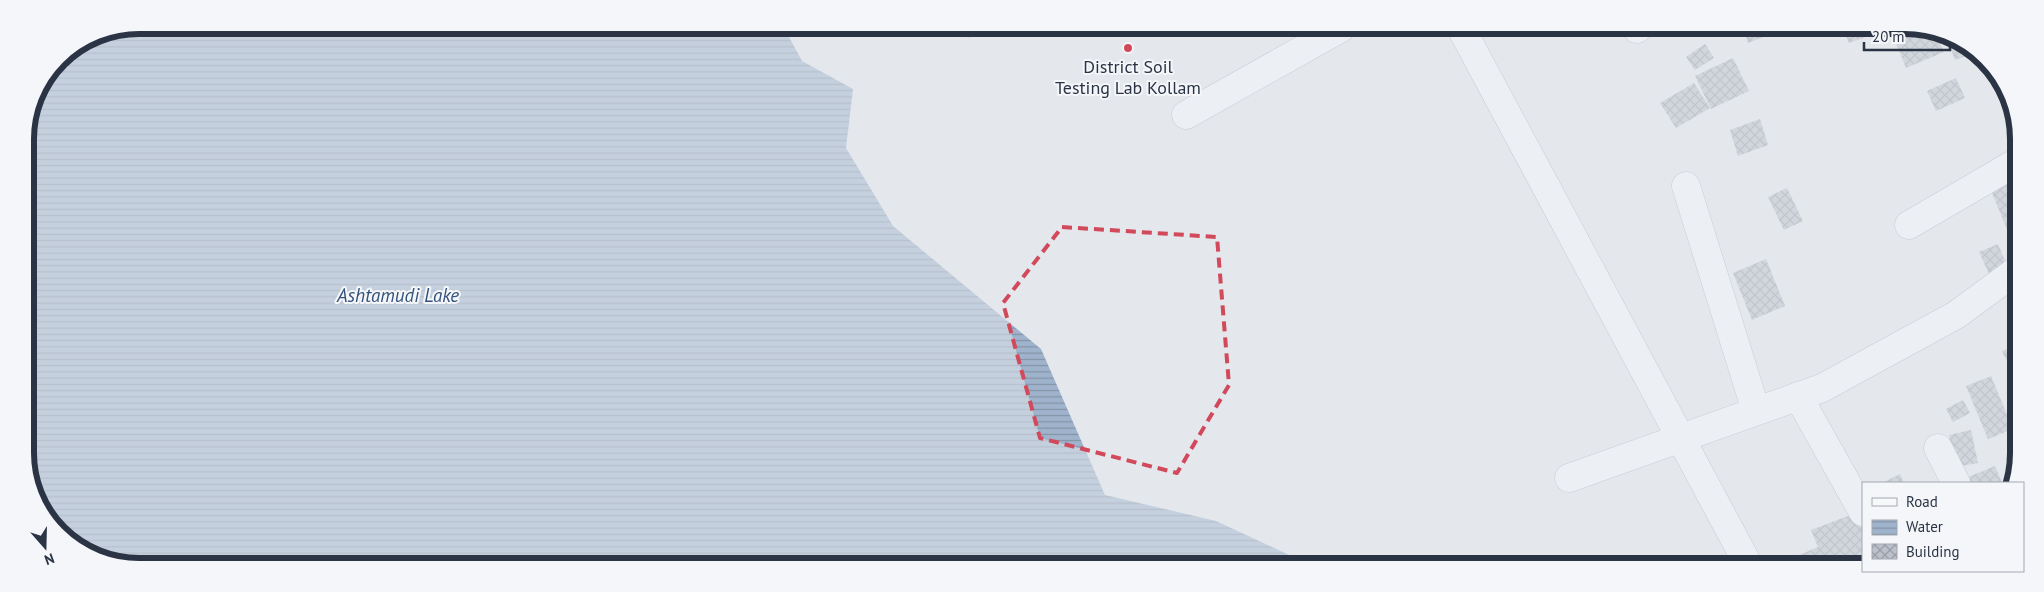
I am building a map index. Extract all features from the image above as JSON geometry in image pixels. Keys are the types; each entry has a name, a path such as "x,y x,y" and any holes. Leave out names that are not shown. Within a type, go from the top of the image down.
{"street":[{"path":"1186,115 1330,34"},
{"path":"1464,34 1746,558"},
{"path":"1909,225 2010,166"},
{"path":"1686,186 1756,411"},
{"path":"1569,478 1822,388 1956,315 2010,275"},
{"path":"1798,396 1862,510"},
{"path":"1938,448 1955,482"}],"highlighted area":[{"path":"1062,227 1217,237 1229,385 1177,473 1040,438 1003,303"}],"water":[{"name":"Ashtamudi Lake","path":"132,34 787,34 802,61 853,89 846,148 893,226 1041,349 1105,495 1216,521 1296,558 139,558 111,555 80,541 70,533 70,522 59,522 45,500 36,474 34,460 34,132 37,111 51,80 64,64 80,51 105,39"}],"building":[{"path":"966,34 975,34 968,38"},
{"path":"1745,34 1771,34 1748,43"},
{"path":"1845,34 1873,34 1849,43"},
{"path":"1905,34 1933,37 1938,39 1944,52 1906,68 1893,36"},
{"path":"1705,44 1714,58 1695,70 1686,57"},
{"path":"1949,44 1969,55 1955,60"},
{"path":"1733,58 1749,91 1711,109 1695,76"},
{"path":"1956,78 1965,98 1936,111 1927,91"},
{"path":"1694,83 1710,108 1676,128 1660,103"},
{"path":"1760,119 1768,145 1738,156 1730,130"},
{"path":"2010,171 2010,234 2009,234 1987,181"},
{"path":"1787,188 1803,221 1784,230 1768,197"},
{"path":"1998,244 2009,270 1991,278 1979,252"},
{"path":"1766,259 1785,306 1752,320 1733,273"},
{"path":"2010,348 2010,368 2002,351"},
{"path":"1991,376 2010,422 2010,430 1988,439 1966,386"},
{"path":"1963,400 1970,413 1953,422 1946,409"},
{"path":"1971,430 1978,463 1955,467 1949,435"},
{"path":"1995,466 2002,482 1962,482 1961,480"},
{"path":"1900,474 1904,482 1884,482"},
{"path":"1856,513 1862,528 1862,558 1800,558 1799,555 1818,547 1811,530"}],"place":[{"name":"District Soil Testing Lab Kollam","path":"1128,48"}]}
